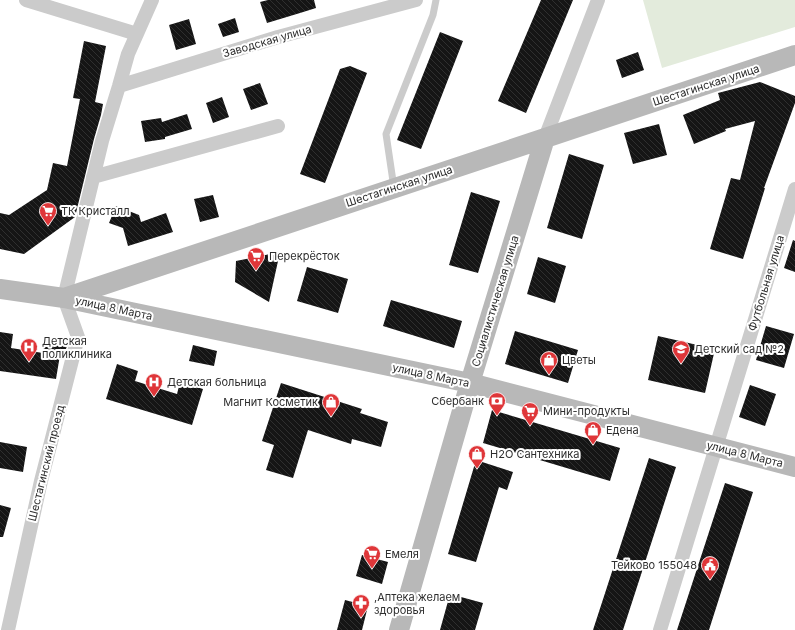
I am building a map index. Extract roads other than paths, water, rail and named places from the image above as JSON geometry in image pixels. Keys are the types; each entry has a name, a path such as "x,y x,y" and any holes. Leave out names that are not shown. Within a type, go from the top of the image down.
{"street":[{"path":"26,0 137,34"},
{"path":"64,298 102,141 128,54 152,0"},
{"name":"Заводская улица","path":"119,86 278,37 416,0"},
{"name":"Социалистическая улица","path":"399,630 470,383 545,138 598,0"},
{"name":"Шестагинская улица","path":"0,289 64,298 795,56"},
{"path":"93,177 278,126"},
{"name":"Футбольная улица","path":"660,630 795,189"},
{"name":"улица 8 Марта","path":"64,298 470,383 795,467"},
{"name":"Шестагинский проезд","path":"8,630 41,481 78,337 64,298"}],"lane":[{"path":"394,188 386,134 434,16 436,0"}],"place":[{"name":"ТК Кристалл","path":"48,226"},
{"name":"Перекрёсток","path":"256,271"},
{"name":"Детская поликлиника","path":"29,362"},
{"name":"Детский сад №2","path":"681,364"},
{"name":"Цветы","path":"549,375"},
{"name":"Детская больница","path":"154,397"},
{"name":"Сбербанк","path":"497,416"},
{"name":"Магнит Косметик","path":"331,417"},
{"name":"Мини-продукты","path":"530,426"},
{"name":"Едена","path":"593,445"},
{"name":"H2O Сантехника","path":"477,469"},
{"name":"Емеля","path":"372,569"},
{"name":"Тейково 155048","path":"710,580"},
{"name":",Аптека желаем здоровья","path":"361,618"}]}
